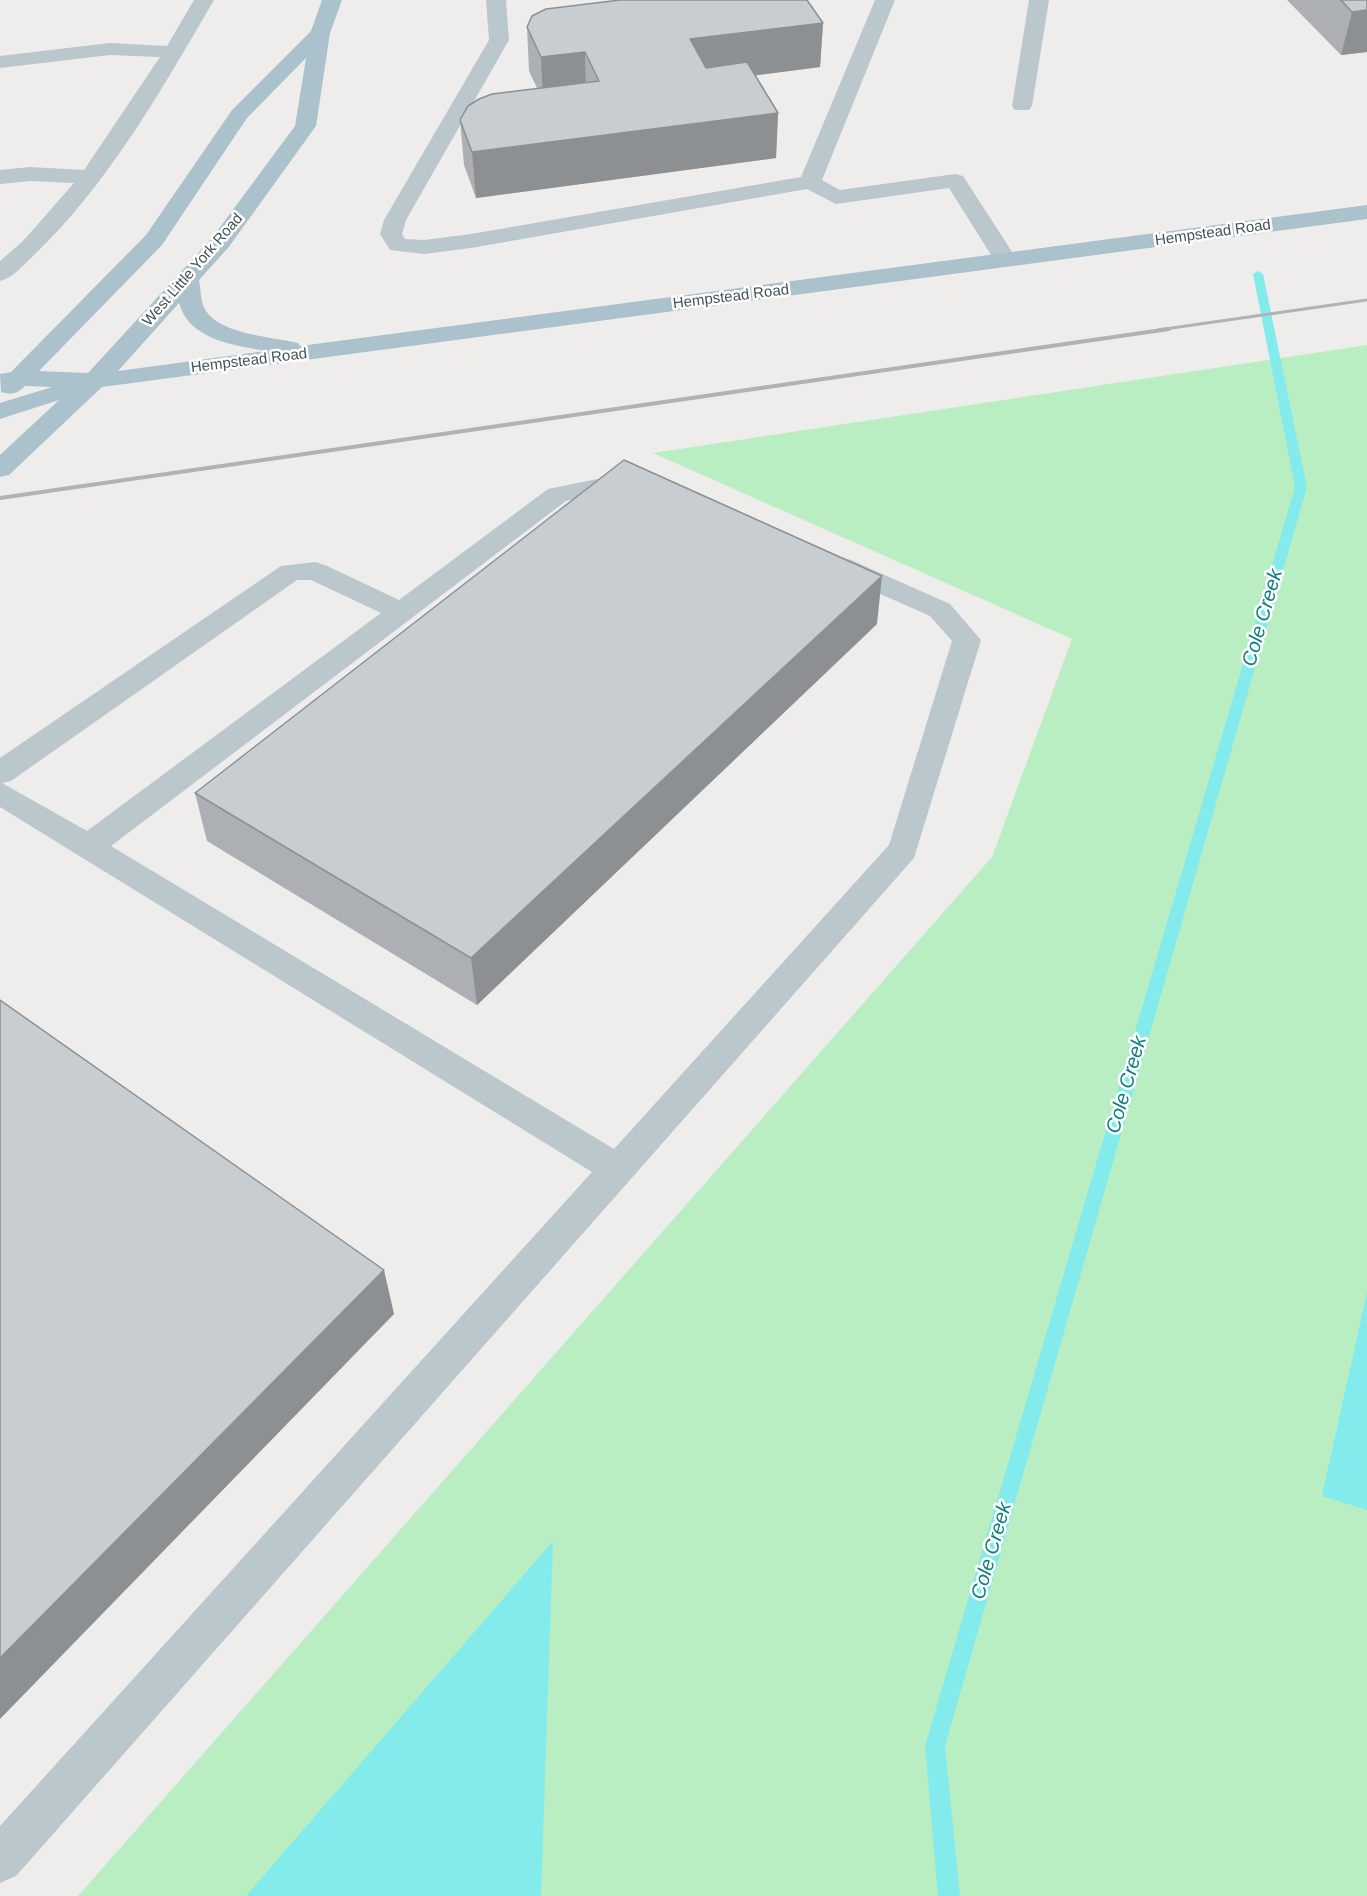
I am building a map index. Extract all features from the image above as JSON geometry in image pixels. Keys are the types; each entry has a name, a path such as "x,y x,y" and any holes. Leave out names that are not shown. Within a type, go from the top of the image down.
{"main road":[{"name":"West Little York Road","path":"0,469 95,381 188,280 220,243 305,126 320,33 332,0"},
{"name":"West Little York Road","path":"0,397 10,380 154,240 239,114 320,33"},
{"name":"Hempstead Road","path":"10,380 95,381 1367,212"},
{"path":"188,280 193,310 201,321 224,333 311,353"},
{"name":"Hempstead Road","path":"0,411 95,381"}],"lane":[{"path":"0,274 18,258 89,177 174,51 204,0"},
{"path":"496,0 499,40 395,220 391,234 398,245 424,247 471,241 810,182 836,197 955,181 1006,261"},
{"path":"810,182 885,0"},
{"path":"1022,106 1039,0"},
{"path":"0,62 110,49 174,51"},
{"path":"0,177 30,174 89,177"},
{"path":"88,847 557,495 622,482 661,487"},
{"path":"0,1860 903,850 967,640 940,610 821,557"},
{"path":"0,773 291,572 315,571 401,612"},
{"path":"0,793 619,1170"}],"green space":[{"path":"1367,345 1367,1896 78,1896 992,857 1072,639 653,453"}],"water":[{"path":"1367,1292 1367,1510 1322,1496"},
{"path":"553,1541 541,1896 246,1896"}],"building":[{"path":"620,0 807,0 823,23 690,39 706,68 747,62 778,113 472,152 460,120 468,106 479,99 492,94 599,81 585,52 541,57 527,27 532,16 546,9"},
{"path":"1341,0 1367,0 1367,10 1352,12"},
{"path":"624,460 882,576 471,958 195,793"},
{"path":"0,1000 384,1270 0,1658"}],"waterway":[{"name":"Cole Creek","path":"949,1896 935,1746 1301,487 1258,274"}],"railway":[{"path":"1158,330 1367,300"},
{"path":"0,498 1169,329"}]}
